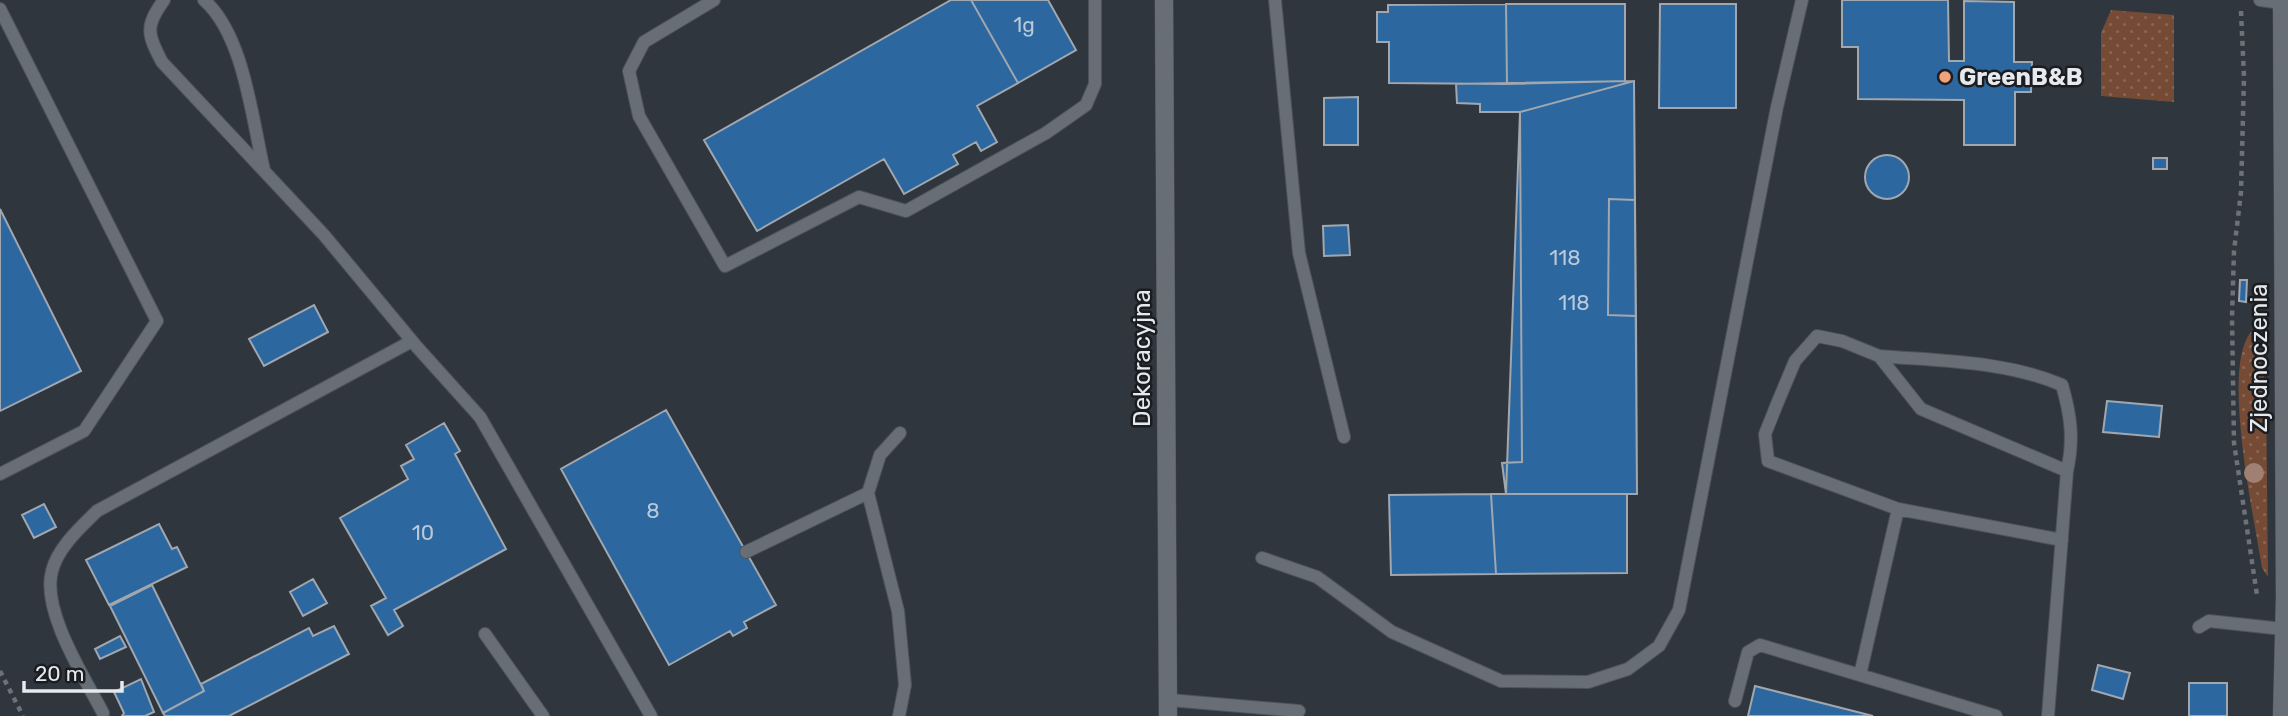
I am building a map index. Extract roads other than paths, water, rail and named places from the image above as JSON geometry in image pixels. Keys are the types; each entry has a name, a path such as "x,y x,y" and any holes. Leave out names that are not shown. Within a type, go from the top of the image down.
{"main road":[{"name":"Dekoracyjna","path":"1164,0 1168,708"},
{"name":"Zjednoczenia","path":"2282,716 2286,600 2284,3"}],"lane":[{"path":"164,0 150,19 150,40 162,62 324,235 412,341 480,417 652,716"},
{"path":"204,0 218,13 237,56 264,170"},
{"path":"714,0 644,42 629,71 639,116 725,266 859,197 906,211 1046,133 1086,105 1095,85 1095,0"},
{"path":"1084,0 1095,19"},
{"path":"1275,0 1299,253 1344,437"},
{"path":"1262,558 1317,577 1392,632 1501,681 1588,682 1628,669 1659,646 1679,610 1777,107 1802,0"},
{"path":"2260,0 2284,3"},
{"path":"0,9 157,321 84,431 0,474"},
{"path":"2048,716 2063,540 2067,471 2073,446 2070,413 2062,385 2039,375 2001,368 1879,356 1842,341 1817,336 1795,361 1765,434 1768,461 1898,509 2063,540"},
{"path":"103,713 66,644 52,598 52,571 71,536 97,510 412,341"},
{"path":"1879,356 1921,409 2067,471"},
{"path":"899,716 905,685 898,611 869,493 880,454 900,433"},
{"path":"746,552 869,493"},
{"path":"1860,675 1898,509"},
{"path":"2199,627 2209,621 2283,629"},
{"path":"485,634 543,716"},
{"path":"1735,701 1748,652 1760,645 1996,716"},
{"path":"1168,708 1299,711"}],"place":[{"name":"GreenB&B","path":"1945,77"}]}
